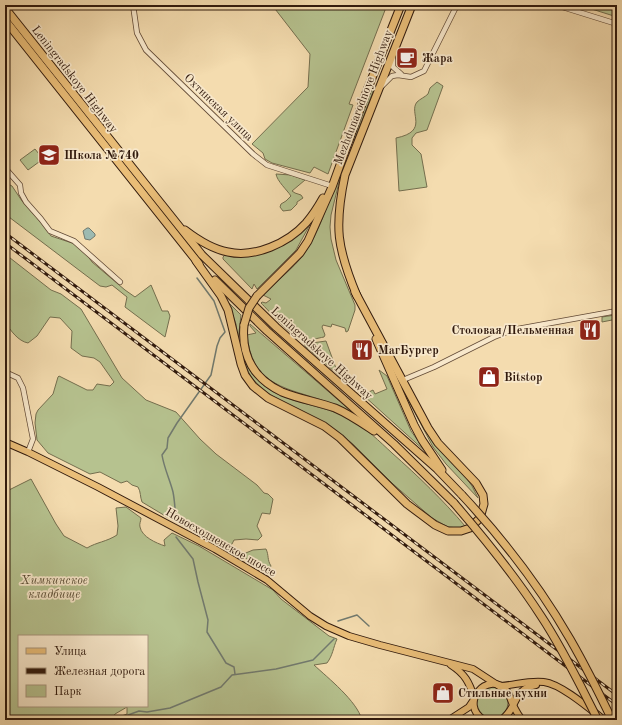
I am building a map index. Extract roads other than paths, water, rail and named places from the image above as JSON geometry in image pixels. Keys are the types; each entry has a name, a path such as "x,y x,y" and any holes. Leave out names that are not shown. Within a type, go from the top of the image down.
{"highway":[{"name":"Mezhdunarodnoye Highway","path":"336,175 366,93 401,5"},
{"name":"Mezhdunarodnoye Highway","path":"356,292 348,276 339,244 338,225 340,200 345,175 412,5"},
{"name":"Leningradskoye Highway","path":"5,8 202,255 271,322 453,484 489,523 533,581 570,639 592,678 612,720"},
{"name":"Leningradskoye Highway","path":"5,20 196,261 267,332 389,439 454,503 495,551 542,616 579,682 598,720"},
{"path":"177,224 196,238 218,250 240,254 262,250 274,246 286,239 305,224 315,212 336,175"},
{"path":"336,175 316,222 300,253 257,296 249,308 244,326 243,339 248,359 253,368 267,383 282,392 335,408 358,420 407,457"},
{"path":"196,261 221,296 228,310 241,364 253,386 268,398 324,426 340,438 407,504 439,528 452,532 466,530 477,521 482,513 484,500 481,491 476,483 438,443 428,428 356,292"},
{"path":"356,292 414,425 422,440 453,484"}],"main road":[{"name":"Новосходненское шоссе","path":"5,442 98,487 243,566 267,580 310,616 326,626 350,636 473,669 506,690 511,705 522,720"},
{"name":"Новосходненское шоссе","path":"448,663 468,681 474,699 475,710 478,716 484,720"},
{"path":"449,720 468,707 480,689 486,686 492,684 500,686 539,682 546,682 558,687 604,720"},
{"path":"500,720 506,716 511,705 522,691 527,688 542,684 558,687"}],"street":[{"name":"Охтинская улица","path":"133,5 137,33 146,50 253,154 267,165 329,185"},
{"path":"378,90 392,76 398,75 411,77 424,71 457,5"},
{"path":"556,5 617,24"},
{"path":"394,50 393,67 404,76"},
{"path":"5,168 20,185 21,193 26,202 42,219 50,231 74,241 120,282"},
{"path":"403,380 512,330 617,311"},
{"path":"5,372 18,378 23,388 33,439 28,452"}],"water":[{"path":"87,228 95,234 95,236 90,240 85,239 83,231"}],"waterway":[{"path":"176,521 173,492 162,455 167,448 168,438 177,423 211,375 217,346 220,338 225,332 214,301 197,278"},
{"path":"176,537 193,559 208,620 207,632 226,663 234,667 235,674"},
{"path":"338,621 357,615 369,626"},
{"path":"120,720 120,718 139,711 147,712 170,708 221,687 232,675 276,669 313,660 334,639"}],"railway":[{"path":"5,233 617,695"},
{"path":"5,243 617,705"}],"place":[{"name":"Жара","path":"407,58"},
{"name":"Школа №740","path":"49,155"},
{"name":"Столовая/Пельменная","path":"590,330"},
{"name":"МагБургер","path":"362,350"},
{"name":"Bitstop","path":"489,377"},
{"name":"Стильные кухни","path":"443,693"}],"park label":[{"name":"Химкинское кладбище","path":"54,587"}]}
